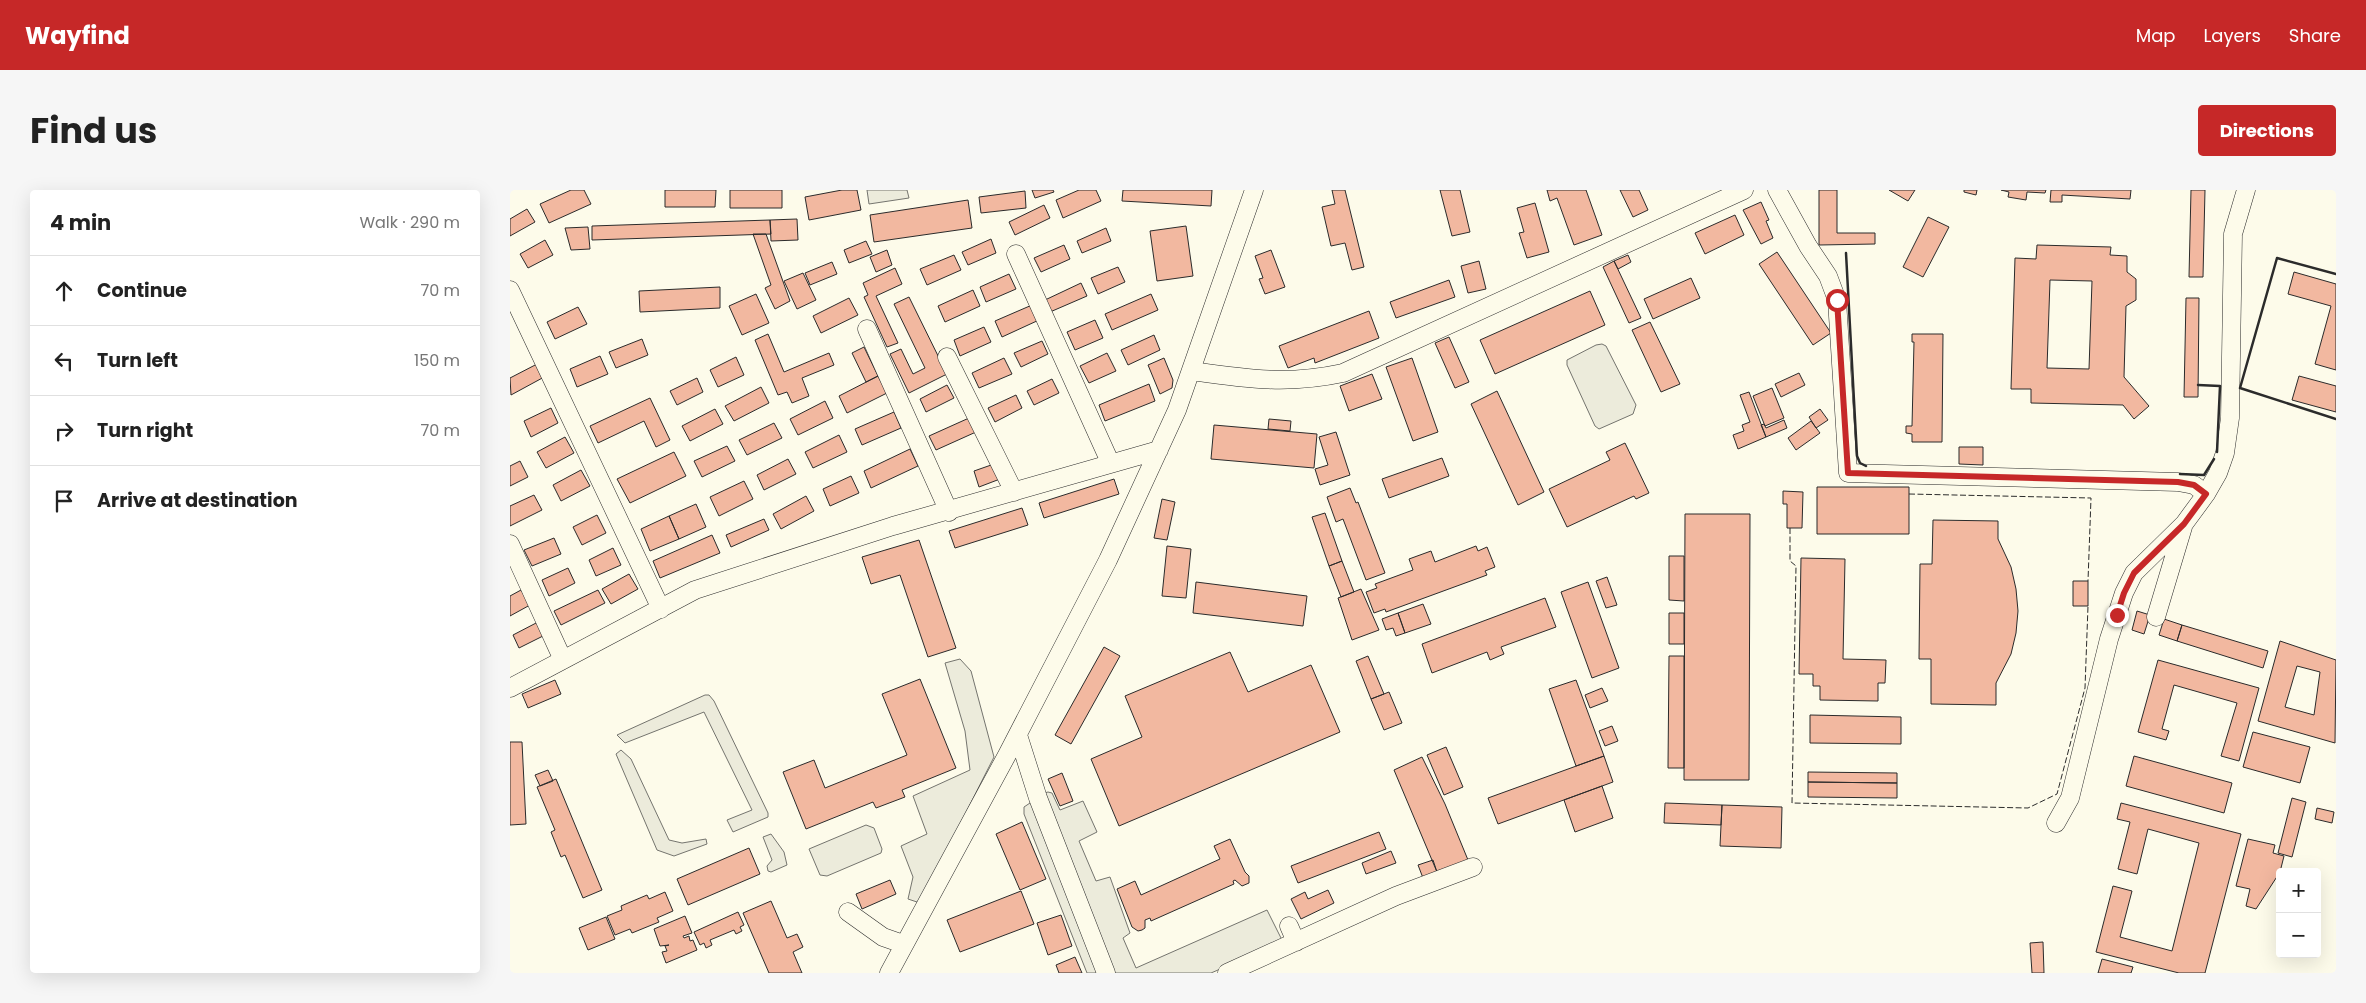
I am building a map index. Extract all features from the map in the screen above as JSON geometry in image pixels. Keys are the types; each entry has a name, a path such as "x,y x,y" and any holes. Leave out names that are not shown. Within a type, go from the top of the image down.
{"street":[{"path":"888,973 1018,734 1108,560 1159,450 1192,371 1254,190"},
{"path":"1192,371 1263,381 1315,379 1343,373 1744,190"},
{"path":"2056,823 2070,798 2110,639 2124,593 2134,573 2184,524 2206,494 2218,473 2228,436 2233,234 2246,190"},
{"path":"1786,194 1808,246 1828,276 1837,300 1848,473 2178,482 2194,485 2206,494"},
{"path":"1016,254 1110,462"},
{"path":"510,290 662,608"},
{"path":"867,329 949,512"},
{"path":"947,357 1014,492"},
{"path":"510,688 695,590 893,526 949,512 1110,462 1159,450"},
{"path":"2156,617 2184,524"},
{"path":"510,544 563,660"},
{"path":"1018,734 1038,798 1106,973"},
{"path":"1227,973 1293,934 1473,867"},
{"path":"848,912 883,937 903,944"}],"shaded area":[{"path":"867,190 907,190 909,198 869,204"},
{"path":"1602,344 1606,346 1636,405 1633,414 1599,429 1595,426 1567,365 1567,360 1596,345"},
{"path":"960,659 971,671 994,757 920,903 908,899 913,877 901,846 927,834 913,796 970,770 965,731 945,663"},
{"path":"705,695 709,695 714,701 768,813 768,817 733,832 727,820 752,810 704,712 625,743 617,735"},
{"path":"621,750 631,759 669,840 682,843 706,839 707,844 674,856 657,850 616,754"},
{"path":"1044,793 1052,793 1060,810 1083,801 1097,832 1079,841 1096,881 1110,877 1130,933 1123,938 1136,968 1267,910 1283,942 1211,973 1112,973"},
{"path":"1030,803 1036,809 1101,973 1087,973 1024,814 1024,807"},
{"path":"866,825 874,828 882,849 881,853 827,876 820,875 809,849"},
{"path":"771,834 784,852 787,865 771,872 768,871 767,866 772,860 763,837"}],"building":[{"path":"571,190 584,190 591,204 549,223 540,204"},
{"path":"665,190 716,190 715,207 665,207"},
{"path":"730,190 782,190 782,208 730,208"},
{"path":"842,190 857,190 861,210 809,220 805,197"},
{"path":"1032,190 1053,190 1054,192 1035,198"},
{"path":"1079,190 1096,190 1101,201 1063,218 1056,200"},
{"path":"1123,190 1212,190 1211,206 1122,201"},
{"path":"1332,190 1345,190 1364,267 1352,270 1345,243 1331,246 1322,207 1335,204"},
{"path":"1440,190 1460,190 1470,232 1452,236"},
{"path":"1547,190 1586,190 1602,235 1574,245 1557,198 1550,201"},
{"path":"1620,190 1639,190 1648,210 1633,217"},
{"path":"1819,190 1837,190 1837,233 1875,233 1875,244 1819,245"},
{"path":"1889,190 1915,190 1908,201"},
{"path":"1964,190 1977,190 1976,195 1964,192"},
{"path":"2001,190 2046,190 2045,193 2027,192 2026,200 2008,197 2009,192"},
{"path":"2051,190 2131,190 2130,199 2062,195 2062,202 2050,202"},
{"path":"2191,190 2205,190 2203,277 2189,277"},
{"path":"1025,191 1026,208 981,213 979,197"},
{"path":"968,200 972,228 874,242 870,215"},
{"path":"1761,202 1769,220 1766,221 1773,238 1761,244 1743,210"},
{"path":"1535,203 1549,252 1527,258 1519,233 1524,232 1517,208"},
{"path":"1044,205 1050,218 1015,235 1009,222"},
{"path":"527,209 535,222 510,236 510,219"},
{"path":"1735,215 1744,235 1705,254 1695,233"},
{"path":"1928,217 1949,227 1923,277 1903,267"},
{"path":"797,219 798,240 771,241 770,220"},
{"path":"770,220 771,234 592,240 592,226"},
{"path":"1186,226 1193,276 1157,281 1150,231"},
{"path":"588,227 590,249 571,250 565,228"},
{"path":"1106,228 1111,241 1082,253 1077,241"},
{"path":"753,234 766,234 790,301 775,309 765,288 771,285"},
{"path":"991,239 996,253 968,265 962,252"},
{"path":"545,240 553,255 528,268 520,254"},
{"path":"866,241 872,254 849,263 844,250"},
{"path":"1064,245 1070,259 1041,272 1034,258"},
{"path":"2037,245 2111,247 2110,255 2127,256 2127,272 2136,279 2136,300 2126,306 2124,377 2149,406 2134,419 2123,405 2031,403 2031,389 2011,389 2015,258 2036,259","holes":["2050,280 2092,281 2089,369 2047,368"]},
{"path":"887,250 892,265 876,272 870,257"},
{"path":"1271,250 1285,287 1265,294 1259,279 1263,278 1255,256"},
{"path":"1777,252 1831,333 1813,345 1759,264"},
{"path":"954,255 961,270 927,285 920,269"},
{"path":"1628,255 1631,262 1618,269 1614,261"},
{"path":"1479,261 1486,289 1468,293 1461,266"},
{"path":"1614,261 1641,318 1629,323 1603,267"},
{"path":"832,262 837,274 810,285 805,273"},
{"path":"1118,267 1125,282 1098,294 1091,278"},
{"path":"895,268 902,284 876,296 898,343 887,347 864,297 868,295 863,283"},
{"path":"2294,272 2336,284 2336,370 2315,364 2331,306 2288,294"},
{"path":"803,273 816,300 797,309 784,281"},
{"path":"1009,274 1016,289 986,302 980,287"},
{"path":"1691,278 1700,298 1653,319 1644,299"},
{"path":"1449,280 1455,297 1396,318 1390,302"},
{"path":"1081,283 1087,296 1050,312 1045,300"},
{"path":"720,287 720,308 640,312 639,291"},
{"path":"973,290 980,306 945,322 938,306"},
{"path":"1590,291 1605,325 1495,374 1480,340"},
{"path":"756,294 769,323 742,335 729,306"},
{"path":"1151,294 1158,310 1112,330 1105,314"},
{"path":"909,297 947,374 909,393 890,354 901,349 913,374 925,368 894,304"},
{"path":"849,298 858,315 821,333 813,316"},
{"path":"2186,298 2199,298 2198,397 2184,397"},
{"path":"1032,305 1039,320 1002,337 995,321"},
{"path":"578,307 587,324 555,339 547,322"},
{"path":"1369,311 1379,338 1315,363 1314,358 1288,368 1279,346"},
{"path":"1095,320 1103,338 1075,350 1067,332"},
{"path":"1650,322 1680,384 1661,392 1632,330"},
{"path":"984,327 991,342 960,356 954,340"},
{"path":"768,334 784,372 829,353 834,365 802,378 809,396 792,403 787,392 778,395 755,340"},
{"path":"1912,334 1943,334 1942,442 1912,442 1912,434 1906,433 1906,426 1912,426 1914,342 1912,342"},
{"path":"1154,335 1160,350 1128,365 1121,350"},
{"path":"1449,337 1469,382 1455,388 1435,343"},
{"path":"642,339 648,355 616,368 609,352"},
{"path":"1042,341 1048,354 1021,367 1014,353"},
{"path":"864,347 878,376 866,382 852,353"},
{"path":"1107,353 1116,371 1089,383 1080,366"},
{"path":"600,356 608,374 577,387 570,369"},
{"path":"736,357 744,375 718,387 710,370"},
{"path":"1004,358 1012,374 979,388 972,373"},
{"path":"1164,358 1173,380 1172,388 1160,394 1148,365"},
{"path":"1412,358 1438,432 1413,441 1386,367"},
{"path":"539,363 546,376 511,395 510,378"},
{"path":"1799,373 1805,385 1781,397 1775,384"},
{"path":"1372,374 1382,399 1349,411 1340,386"},
{"path":"878,376 887,393 847,413 839,396"},
{"path":"2299,376 2336,386 2336,412 2292,400"},
{"path":"697,378 703,392 677,405 670,391"},
{"path":"1052,379 1059,393 1034,405 1027,391"},
{"path":"1149,384 1155,401 1105,421 1099,405"},
{"path":"947,385 954,398 926,412 920,399"},
{"path":"761,387 769,403 734,421 725,406"},
{"path":"1772,388 1784,418 1765,426 1753,396"},
{"path":"1497,391 1544,492 1518,505 1471,404"},
{"path":"1749,392 1766,437 1738,449 1733,435 1744,431 1742,425 1750,422 1740,395"},
{"path":"1016,395 1022,408 995,422 988,408"},
{"path":"650,398 670,440 656,447 644,421 598,443 590,426"},
{"path":"825,401 833,418 798,435 790,419"},
{"path":"551,408 558,423 531,437 524,421"},
{"path":"715,409 723,424 690,441 682,426"},
{"path":"1820,409 1828,420 1816,428 1809,417"},
{"path":"894,412 901,428 862,445 855,429"},
{"path":"969,418 976,432 936,450 929,436"},
{"path":"1269,419 1291,421 1290,431 1268,429"},
{"path":"1784,420 1787,428 1766,437 1761,425 1764,424 1766,428"},
{"path":"1811,421 1820,433 1796,450 1788,438"},
{"path":"774,423 782,438 747,455 739,440"},
{"path":"1214,425 1317,434 1314,468 1211,459"},
{"path":"1336,432 1350,475 1320,485 1315,469 1328,465 1319,437"},
{"path":"839,435 847,452 813,468 805,452"},
{"path":"565,437 574,453 546,468 537,452"},
{"path":"1625,443 1649,493 1636,499 1634,496 1567,527 1549,489 1610,460 1606,452"},
{"path":"727,446 735,461 702,477 694,461"},
{"path":"1959,447 1983,447 1983,465 1959,464"},
{"path":"910,449 918,466 871,488 864,471"},
{"path":"674,452 686,476 630,503 617,479"},
{"path":"1442,458 1449,476 1389,498 1382,479"},
{"path":"788,459 796,474 764,490 757,475"},
{"path":"520,461 528,477 510,486 510,466"},
{"path":"994,464 1000,479 979,487 974,471"},
{"path":"581,470 590,486 561,501 553,485"},
{"path":"851,476 859,493 830,506 823,489"},
{"path":"1114,479 1119,494 1044,518 1039,503"},
{"path":"744,481 753,499 719,516 710,497"},
{"path":"1817,487 1909,487 1909,534 1817,534"},
{"path":"1350,488 1356,503 1358,502 1385,573 1366,580 1343,519 1336,522 1327,497"},
{"path":"1783,491 1803,492 1802,528 1787,528 1787,504 1783,504"},
{"path":"534,495 542,510 510,526 510,506"},
{"path":"806,496 814,511 781,529 773,514"},
{"path":"1162,499 1175,502 1167,540 1154,538"},
{"path":"696,504 706,527 679,539 669,516"},
{"path":"1022,508 1028,525 955,548 949,531"},
{"path":"1325,513 1342,561 1329,566 1312,517"},
{"path":"1685,514 1750,514 1749,780 1684,780"},
{"path":"597,515 606,533 582,545 573,527"},
{"path":"669,516 679,539 650,551 641,529"},
{"path":"764,519 769,530 731,547 726,535"},
{"path":"1933,520 1998,521 1998,539 2011,567 2018,611 2016,633 2011,654 1996,683 1996,705 1931,704 1931,659 1919,659 1920,564 1932,564"},
{"path":"712,535 720,553 660,578 653,561"},
{"path":"554,538 561,554 532,566 524,550"},
{"path":"919,540 956,648 928,657 900,575 871,584 862,557"},
{"path":"1167,546 1191,549 1186,598 1162,596"},
{"path":"1476,546 1478,551 1487,547 1495,567 1485,571 1487,575 1386,612 1385,609 1374,613 1366,592 1377,588 1375,584 1413,570 1409,559 1431,551 1435,562"},
{"path":"613,548 621,565 596,576 589,560"},
{"path":"1669,556 1684,556 1684,601 1669,600"},
{"path":"1801,558 1845,559 1843,659 1886,660 1885,683 1878,683 1878,701 1820,700 1820,686 1813,686 1813,674 1799,674"},
{"path":"1342,561 1354,592 1341,597 1329,566"},
{"path":"568,568 575,583 549,596 542,580"},
{"path":"629,574 638,589 611,604 602,589"},
{"path":"1607,577 1617,605 1606,608 1596,581"},
{"path":"2073,581 2088,581 2088,606 2073,606"},
{"path":"1196,582 1307,596 1303,626 1193,613"},
{"path":"1588,582 1619,668 1592,678 1561,592"},
{"path":"1361,589 1379,630 1352,640 1338,598"},
{"path":"521,590 530,605 510,616 510,596"},
{"path":"598,590 605,603 561,625 554,611"},
{"path":"1545,598 1556,627 1501,647 1504,654 1490,660 1487,652 1432,673 1422,644"},
{"path":"1423,604 1431,624 1405,633 1398,613"},
{"path":"2137,611 2150,615 2144,634 2132,630"},
{"path":"1398,613 1405,633 1396,636 1393,628 1386,630 1382,619"},
{"path":"1669,613 1684,613 1684,644 1669,644"},
{"path":"2164,619 2182,625 2177,641 2159,635"},
{"path":"538,622 545,635 519,648 513,635"},
{"path":"2182,625 2268,651 2263,668 2177,641"},
{"path":"2280,641 2336,660 2335,743 2258,721","holes":["2297,666 2320,672 2314,715 2285,707"]},
{"path":"1104,647 1120,656 1071,744 1055,735"},
{"path":"1230,652 1248,692 1311,665 1340,732 1119,826 1091,759 1142,737 1125,696"},
{"path":"1368,656 1384,694 1371,699 1356,661"},
{"path":"1669,656 1684,656 1684,768 1668,768"},
{"path":"2158,660 2259,688 2239,761 2221,756 2237,703 2174,685 2162,729 2169,731 2166,740 2138,732"},
{"path":"920,679 956,768 902,790 905,797 876,808 873,802 806,829 783,772 814,760 825,788 907,755 882,694"},
{"path":"555,680 561,694 528,708 522,694"},
{"path":"1576,680 1604,756 1576,766 1549,689"},
{"path":"1602,688 1608,701 1590,708 1585,695"},
{"path":"1389,692 1402,723 1384,730 1371,699"},
{"path":"1810,715 1901,717 1901,744 1810,743"},
{"path":"1612,726 1618,741 1605,746 1599,731"},
{"path":"2253,732 2310,747 2300,783 2243,767"},
{"path":"510,742 522,742 526,824 510,825"},
{"path":"1446,747 1463,787 1444,795 1427,755"},
{"path":"1604,756 1613,782 1498,824 1488,798"},
{"path":"2134,756 2232,783 2224,813 2126,786"},
{"path":"1422,757 1445,804 1468,860 1437,872 1394,770"},
{"path":"548,770 553,781 540,786 535,775"},
{"path":"1808,772 1897,773 1897,783 1808,782"},
{"path":"1062,773 1073,801 1060,806 1048,779"},
{"path":"556,779 602,890 583,898 565,855 561,857 551,832 555,830 537,787"},
{"path":"1808,782 1897,783 1897,798 1808,797"},
{"path":"1602,786 1613,818 1575,832 1564,800"},
{"path":"2292,798 2306,802 2292,857 2278,853"},
{"path":"1665,803 1722,805 1721,825 1664,823"},
{"path":"2121,803 2241,834 2205,973 2179,973 2096,952 2113,886 2132,891 2120,937 2172,951 2199,843 2148,829 2137,874 2118,869 2130,822 2117,819"},
{"path":"1722,805 1782,807 1781,848 1720,846"},
{"path":"2317,808 2334,812 2332,823 2315,819"},
{"path":"1022,822 1046,879 1020,890 996,834"},
{"path":"1379,832 1386,849 1298,883 1291,866"},
{"path":"1230,839 1245,872 1249,876 1249,883 1242,886 1235,880 1233,881 1234,884 1151,921 1150,918 1145,920 1145,928 1142,930 1138,931 1132,927 1117,889 1135,881 1141,895 1220,859 1214,846"},
{"path":"2248,839 2275,845 2273,853 2284,856 2281,868 2276,868 2276,878 2256,909 2246,906 2250,889 2236,886"},
{"path":"749,848 760,874 688,905 677,879"},
{"path":"1391,851 1396,863 1366,874 1362,863"},
{"path":"1433,860 1437,872 1423,878 1418,865"},
{"path":"890,880 896,894 862,909 856,894"},
{"path":"1328,890 1334,903 1301,919 1291,899 1305,892 1308,899"},
{"path":"1021,891 1034,924 960,952 947,920"},
{"path":"665,892 673,911 657,918 659,922 632,933 630,929 615,935 607,916 622,910 621,906 647,895 649,899"},
{"path":"771,901 787,938 797,934 803,947 793,952 802,973 769,973 743,913"},
{"path":"738,912 744,925 740,927 742,931 736,934 734,930 710,940 712,945 706,948 704,943 700,945 694,932"},
{"path":"1061,915 1072,946 1048,955 1037,923"},
{"path":"685,916 692,933 683,936 684,938 689,936 690,941 693,940 697,950 666,963 662,952 667,951 665,946 669,945 660,946 654,929"},
{"path":"606,917 615,939 588,950 579,928"},
{"path":"2043,942 2044,973 2032,973 2030,943"},
{"path":"1075,957 1082,973 1059,973 1056,965"},
{"path":"2102,959 2133,967 2131,973 2098,973"}],"fence":[{"path":"1909,494 2091,498 2088,581"},
{"path":"1790,528 1790,561 1796,566 1792,803 2028,808 2057,794 2085,688 2088,606"}],"wall":[{"path":"1846,253 1857,456 1860,463 1866,466"},
{"path":"2336,274 2277,258 2240,388 2336,419"},
{"path":"2198,385 2220,386 2217,452"},
{"path":"2180,474 2204,475 2214,459"}],"route":[{"path":"1837,300 1848,473 2178,482 2194,485 2206,494 2184,524 2134,573 2124,593 2117,615"}]}
